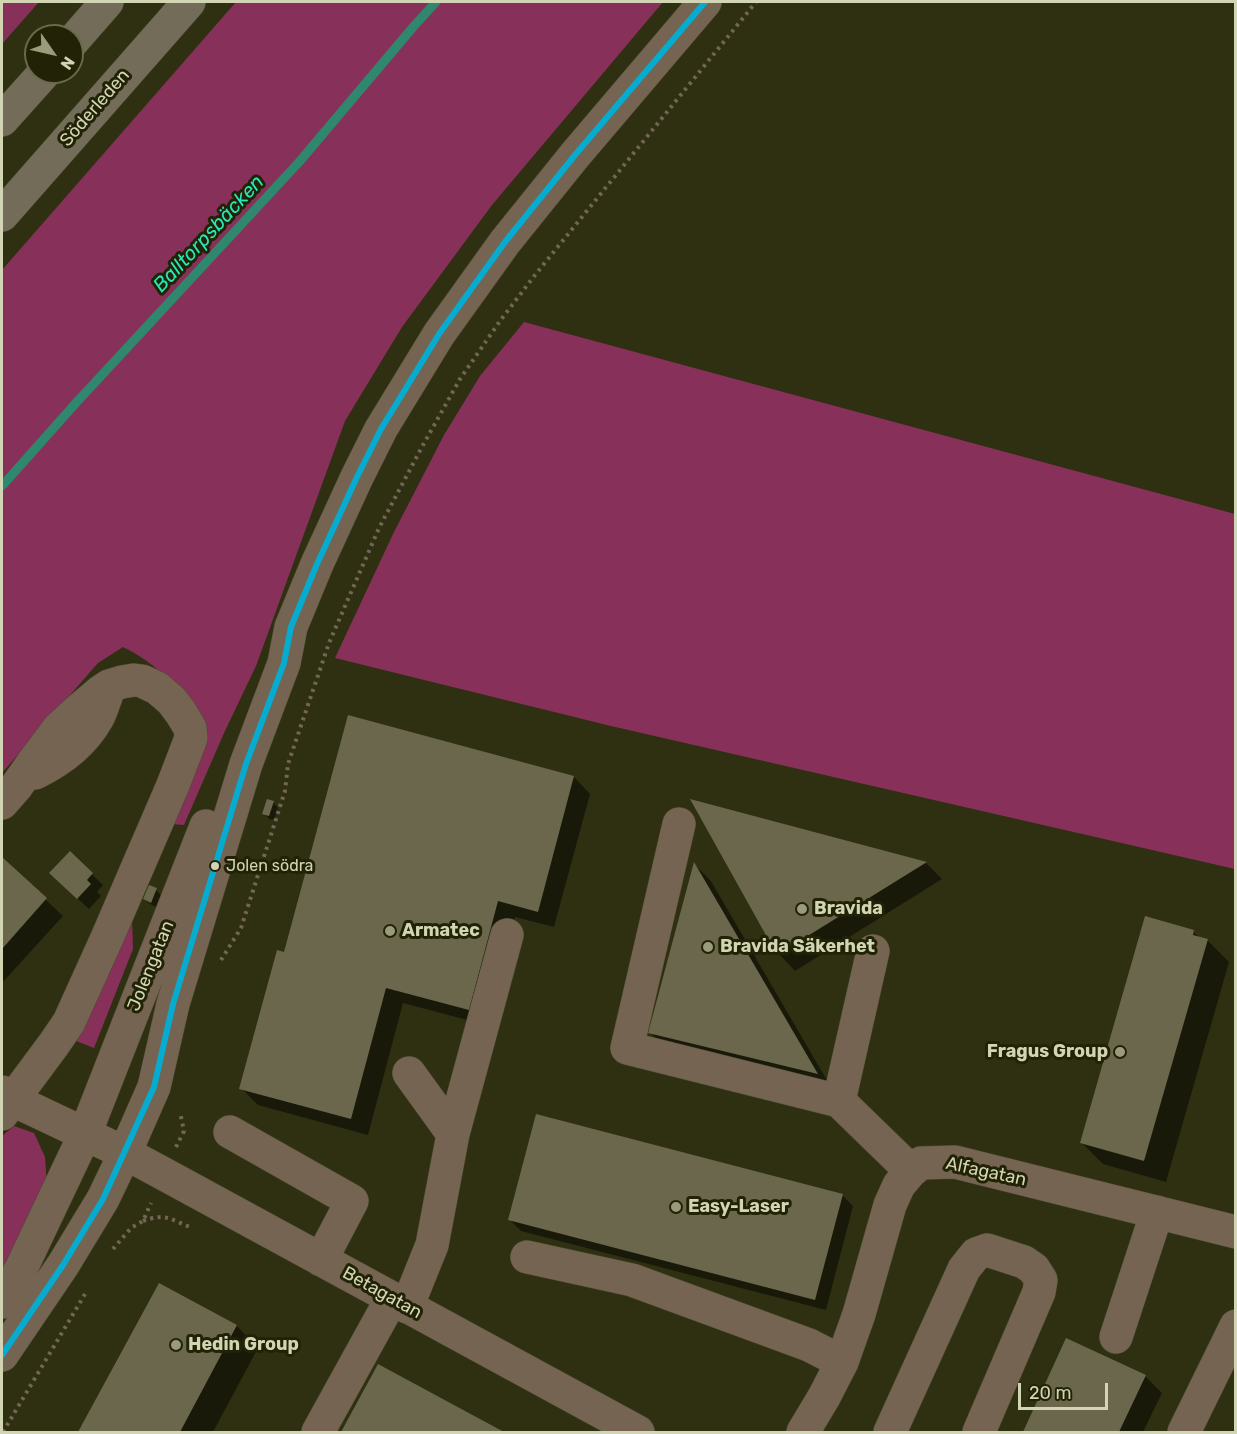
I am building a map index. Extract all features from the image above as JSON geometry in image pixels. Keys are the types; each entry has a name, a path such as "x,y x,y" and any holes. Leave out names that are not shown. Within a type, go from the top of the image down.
{"highway":[{"path":"84,28 107,2"},
{"name":"Söderleden","path":"2,215 189,2"},
{"path":"2,120 34,84"}],"street":[{"name":"Jolengatan","path":"2,1355 63,1265 103,1199 154,1087 172,1004 246,764 284,663 291,627 317,564 381,429 439,334 505,242 705,2"},
{"name":"Jolengatan","path":"2,1302 21,1269 85,1134 175,907 268,656 291,627"},
{"path":"2,803 59,728 109,686 134,680 157,688 172,701 190,728 191,738 176,776 69,1022 54,1044 5,1102"},
{"path":"679,824 627,1048 839,1101 911,1171 899,1185 890,1205 859,1314 842,1362 803,1432"},
{"path":"318,1432 400,1302 432,1245 453,1134 507,935"},
{"path":"839,1101 873,951"},
{"path":"409,1072 453,1134"},
{"name":"Betagatan","path":"5,1102 85,1134 125,1153 638,1432"},
{"path":"230,1132 352,1201 321,1260"},
{"name":"Alfagatan","path":"911,1171 921,1163 955,1162 1236,1232"},
{"path":"1116,1337 1157,1212"},
{"path":"890,1432 964,1269 976,1254 987,1251 1024,1262 1035,1269 1041,1280 1039,1292 979,1432"},
{"path":"527,1257 632,1280 809,1345 842,1362"},
{"path":"1187,1431 1236,1326"}],"path":[{"path":"221,962 244,917 285,791 288,764 329,643 380,528 423,445 460,379 500,321 756,2"},
{"path":"108,1256 131,1228 143,1221 184,1131 180,1103"},
{"path":"3,1432 90,1285"}],"shaded area":[{"path":"2,2 39,2 2,44"},
{"path":"236,2 663,2 492,205 402,327 345,421 256,666 184,825 171,824 132,918 133,949 94,1048 76,1041 165,826 181,692 154,666 123,647 98,663 2,773 2,270"},
{"path":"524,322 1235,514 1235,869 611,726 335,658 394,532 444,435 480,376"},
{"path":"14,1126 34,1133 45,1157 47,1187 2,1276 2,1136"}],"building":[{"name":"Armatec","path":"348,715 574,776 538,912 498,901 469,1010 386,988 351,1119 239,1089 277,950 284,952"},
{"path":"267,799 274,801 269,816 262,814"},
{"name":"Bravida","path":"690,799 927,862 777,955"},
{"path":"70,851 93,873 87,880 91,884 77,899 49,873"},
{"path":"2,857 47,898 2,949"},
{"name":"Bravida Säkerhet","path":"694,862 818,1074 648,1033"},
{"path":"149,885 157,888 151,903 143,899"},
{"path":"1145,916 1194,930 1193,935 1208,939 1144,1161 1080,1143"},
{"name":"Easy-Laser","path":"536,1114 843,1194 815,1300 508,1220"},
{"name":"Hedin Group","path":"159,1283 237,1325 180,1432 78,1432"},
{"path":"1066,1338 1146,1375 1119,1432 1023,1432"},
{"path":"378,1364 504,1432 341,1432"}],"waterway":[{"name":"Balltorpsbäcken","path":"2,486 300,161 436,2"}],"transit line":[{"path":"2,1355 63,1265 103,1199 154,1087 173,1004 246,764 284,663 291,627 317,564 381,429 439,334 505,242 575,155 705,2"}],"place":[{"name":"Jolen södra","path":"215,866"},
{"name":"Bravida","path":"802,909"},
{"name":"Armatec","path":"390,931"},
{"name":"Bravida Säkerhet","path":"708,947"},
{"name":"Fragus Group","path":"1120,1052"},
{"name":"Easy-Laser","path":"676,1207"},
{"name":"Hedin Group","path":"176,1345"}]}
